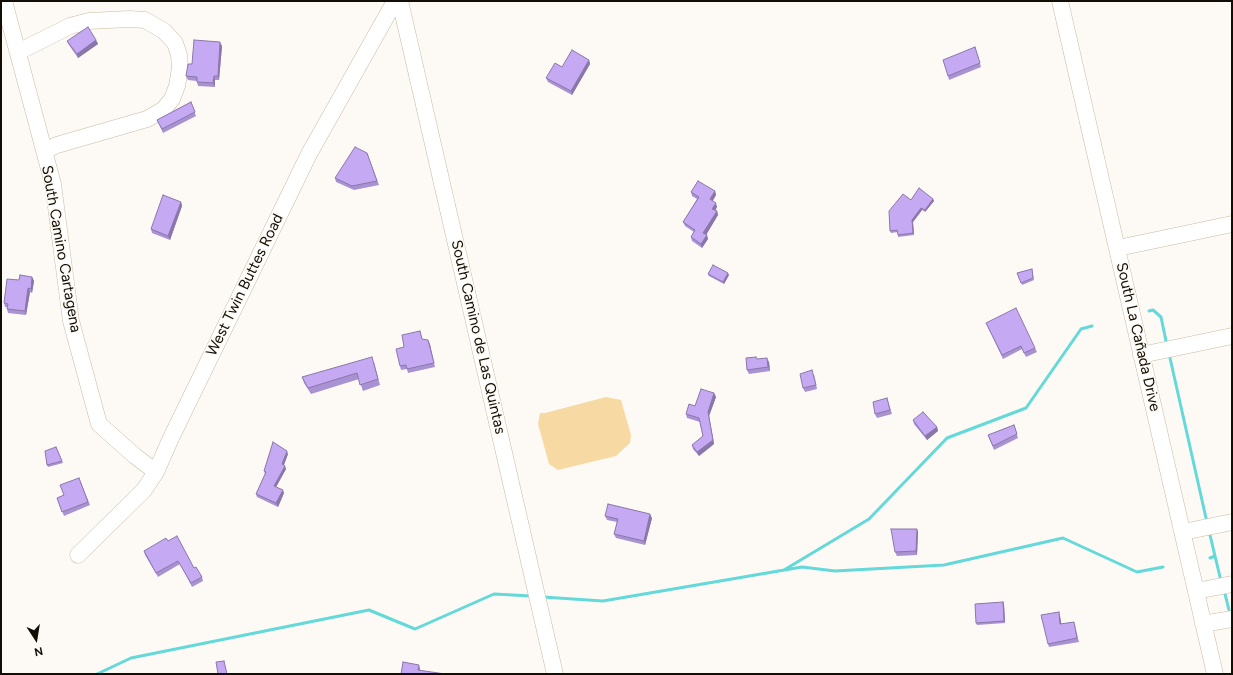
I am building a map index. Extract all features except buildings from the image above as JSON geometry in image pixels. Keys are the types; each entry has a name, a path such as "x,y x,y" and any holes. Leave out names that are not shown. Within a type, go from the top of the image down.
{"street":[{"name":"South Camino Cartagena","path":"4,1 52,184 71,321 99,424 135,456 156,472"},
{"name":"West Twin Buttes Road","path":"78,555 144,490 156,472 173,433 305,161 395,1"},
{"name":"South Camino de Las Quintas","path":"400,1 555,674"},
{"name":"South La Cañada Drive","path":"1060,1 1215,674"},
{"path":"18,52 70,26 89,21 129,18 145,20 164,32 175,43 179,55 180,68 177,86 172,98 163,110 147,119 44,150"},
{"path":"1118,248 1232,224"},
{"path":"1141,355 1232,336"},
{"path":"1183,532 1232,522"},
{"path":"1196,591 1232,584"},
{"path":"1204,624 1232,619"}],"shaded area":[{"path":"606,397 621,400 631,435 630,443 616,456 558,470 549,464 538,424 540,413"}],"waterway":[{"path":"1149,311 1153,310 1161,317 1166,341"},
{"path":"784,570 869,519 947,438 1026,408 1081,329 1092,326"},
{"path":"1170,358 1206,518"},
{"path":"1210,535 1215,556"},
{"path":"543,597 603,601 802,567 835,571 944,565 1063,538 1137,572 1163,567"},
{"path":"1210,558 1215,556 1220,577"},
{"path":"97,674 131,658 369,610 415,629 494,594 531,596"},
{"path":"1225,594 1229,610"}]}
